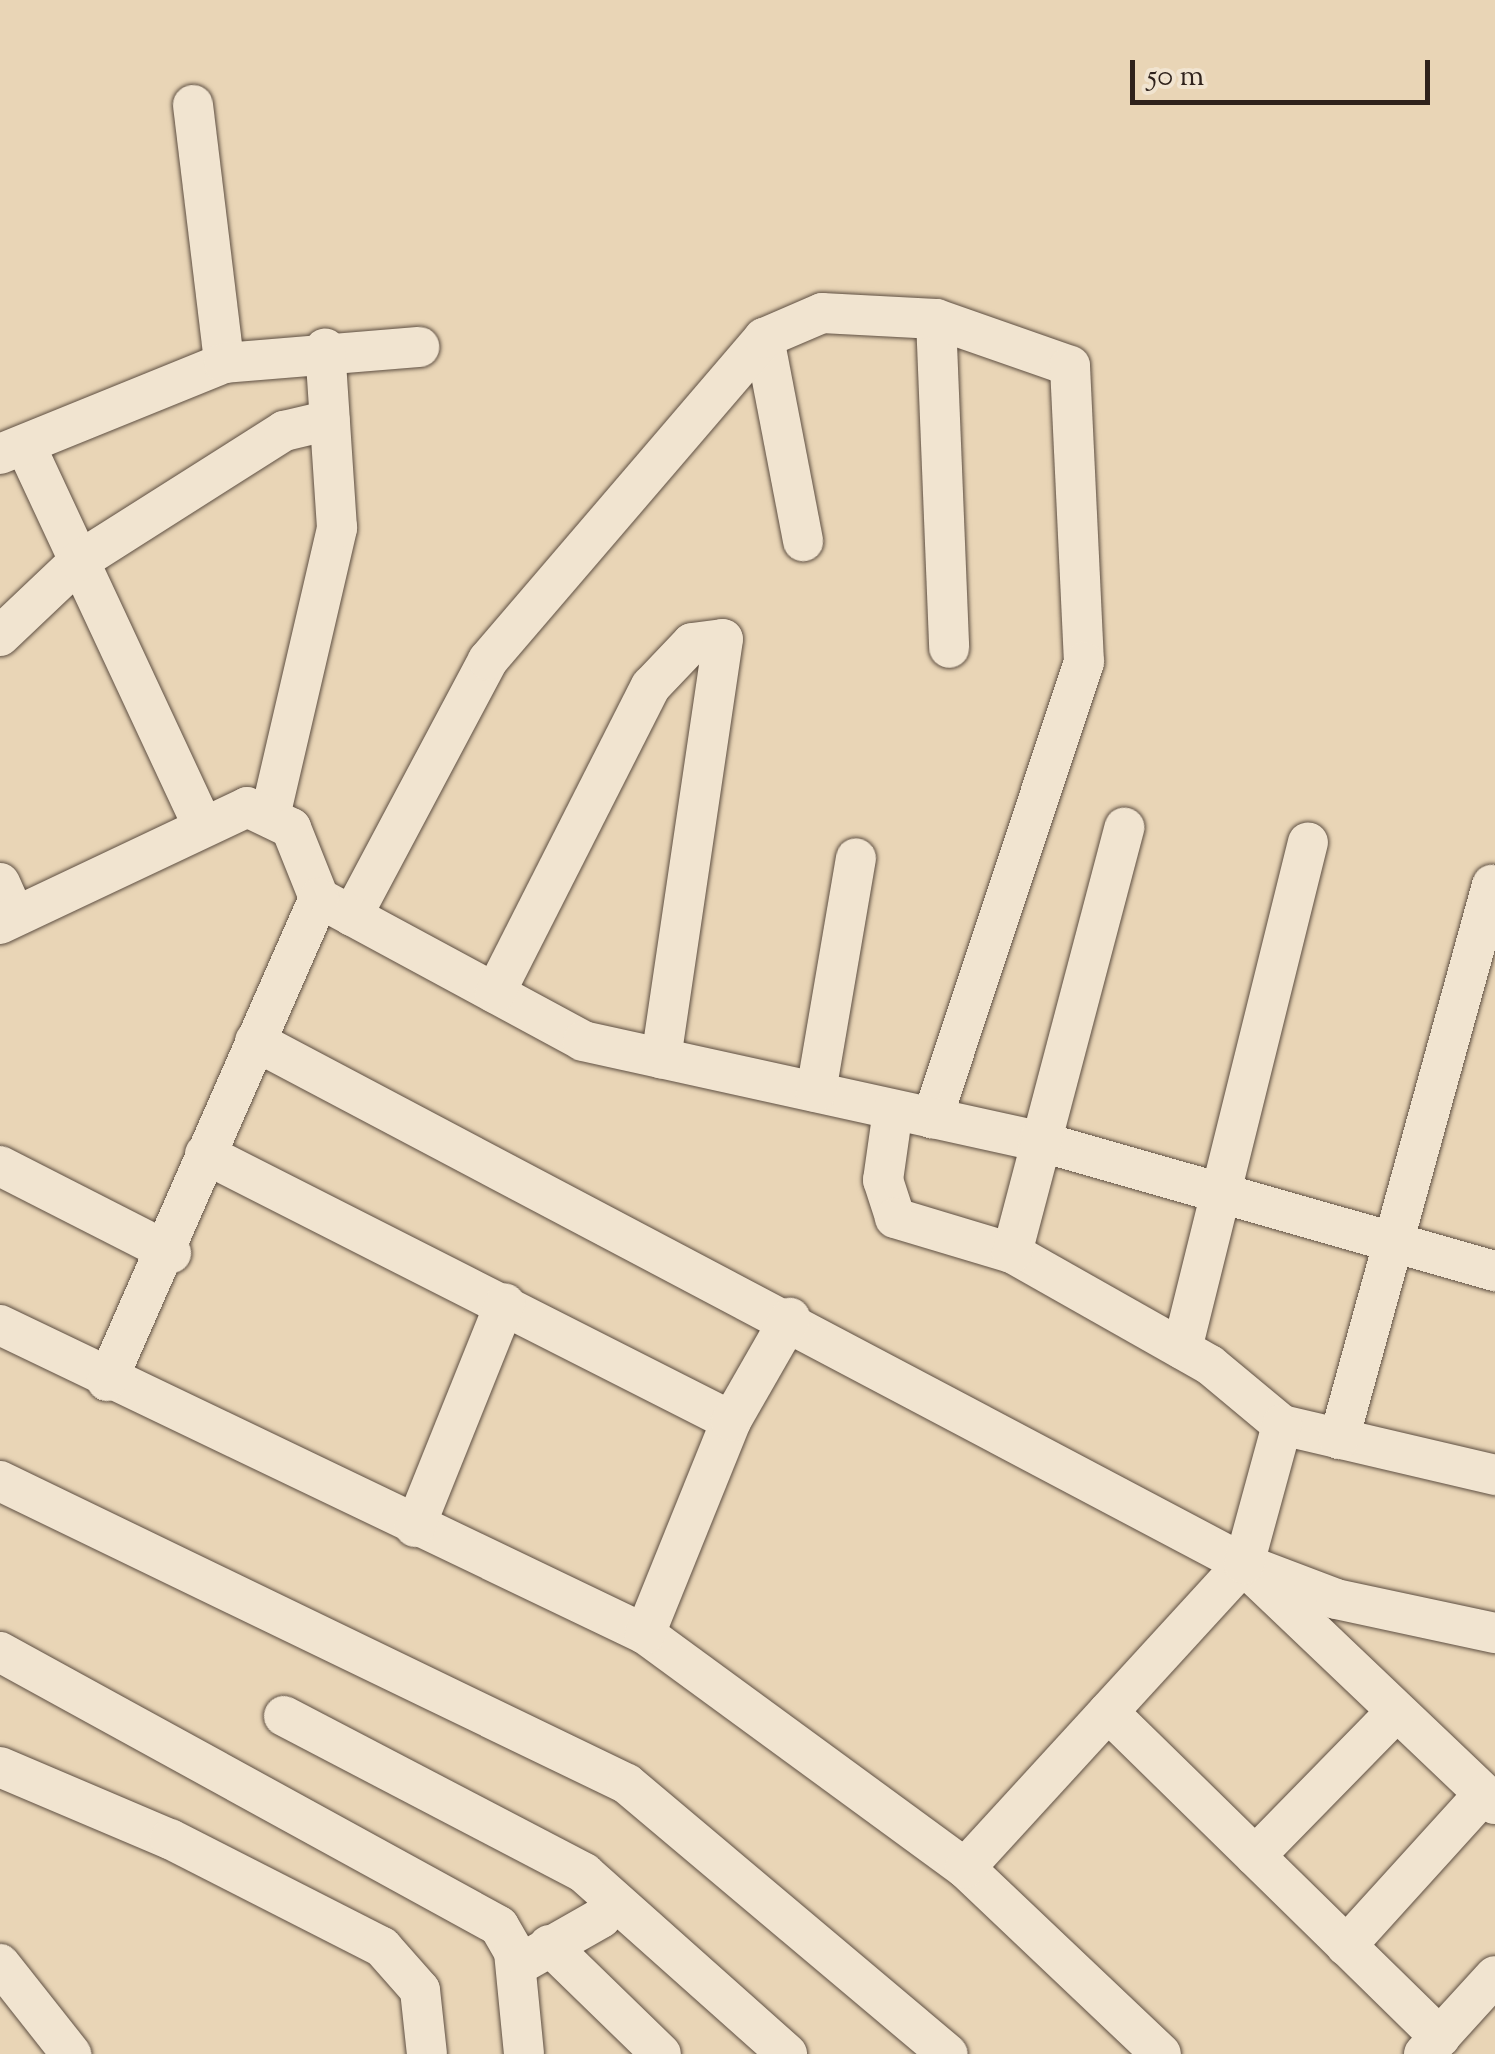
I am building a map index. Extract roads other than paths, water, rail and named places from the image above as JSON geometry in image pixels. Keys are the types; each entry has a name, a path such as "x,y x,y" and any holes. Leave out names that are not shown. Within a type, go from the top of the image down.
{"street":[{"path":"193,105 224,362"},
{"path":"107,1382 171,1253 205,1154 255,1041 488,660 764,338 822,313 936,319 1070,366 1084,662 913,1114 882,1180 894,1218 1012,1253 1182,1349 1282,1425 1495,1475"},
{"path":"936,319 949,648"},
{"path":"764,338 803,541"},
{"path":"202,825 79,561 14,452 224,362 326,348 418,346"},
{"path":"271,812 337,528 326,348"},
{"path":"0,636 79,561 284,430 330,420"},
{"path":"494,993 652,686 692,642 723,639 661,1058"},
{"path":"5,908 247,807 271,812 291,828 336,907 583,1041 1038,1141 1495,1271"},
{"path":"1012,1253 1038,1141 1124,828"},
{"path":"1182,1349 1226,1194 1308,842"},
{"path":"816,1092 856,858"},
{"path":"1339,1439 1492,885"},
{"path":"255,1041 790,1318 1244,1564 1336,1599 1495,1633"},
{"path":"205,1154 731,1421"},
{"path":"0,1166 171,1253"},
{"path":"415,1527 505,1303"},
{"path":"645,1634 731,1421 790,1318"},
{"path":"0,1325 107,1382 645,1634 965,1868 1160,2054"},
{"path":"965,1868 1244,1564 1282,1425"},
{"path":"0,1481 626,1784 927,2048"},
{"path":"1244,1564 1489,1799 1346,1946"},
{"path":"0,1652 426,1879 499,1926 516,1968 524,2054"},
{"path":"1108,1712 1346,1946 1432,2045 1495,1976"},
{"path":"1255,1856 1395,1712"},
{"path":"284,1716 584,1873 612,1902 787,2054"},
{"path":"0,1767 170,1838 382,1946 420,1990 427,2054"},
{"path":"516,1968 549,1945 602,1918 612,1902"},
{"path":"549,1945 661,2054"},
{"path":"0,1964 72,2054"}]}
